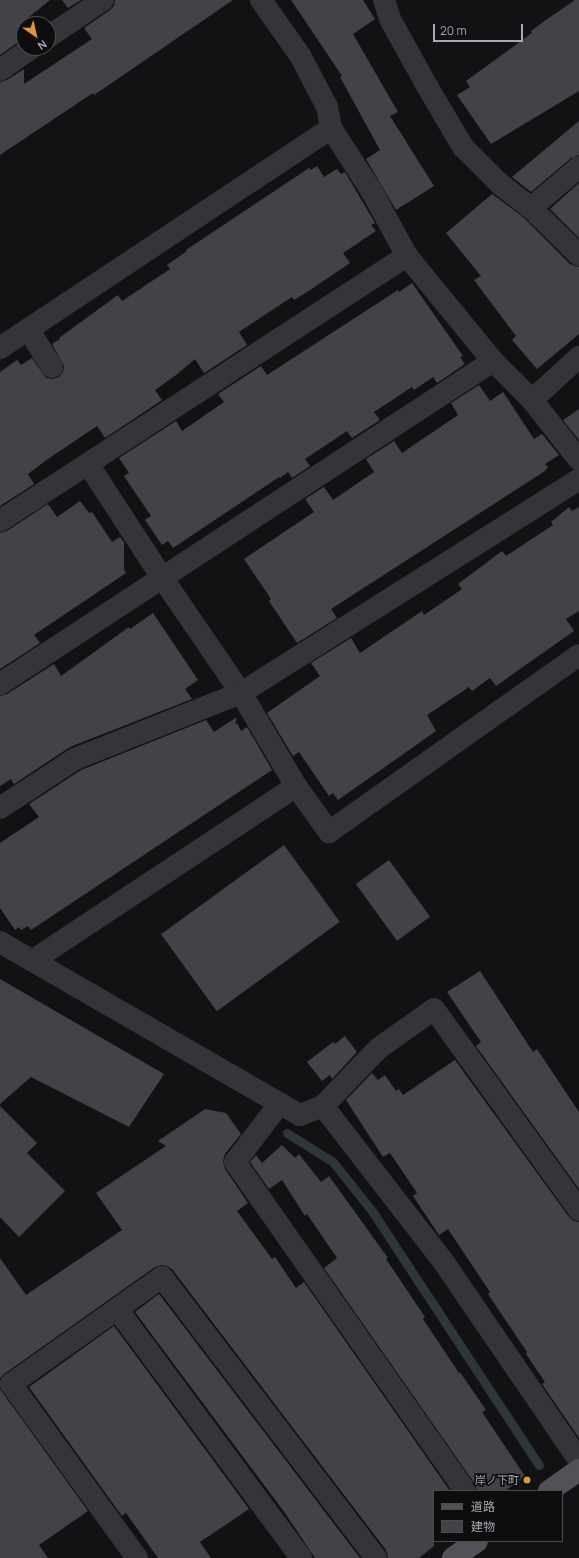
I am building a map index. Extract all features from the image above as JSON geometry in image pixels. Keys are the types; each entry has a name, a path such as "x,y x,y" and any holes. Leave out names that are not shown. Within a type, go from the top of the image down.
{"main road":[{"path":"550,1490 579,1470"},
{"path":"453,1558 476,1542"}],"street":[{"path":"56,32 103,0"},
{"path":"261,0 301,57 327,107 331,128 371,190 407,256 494,362 532,400 579,460"},
{"path":"384,0 391,21 463,147 500,184 531,208 579,255"},
{"path":"0,70 20,56"},
{"path":"0,348 331,128"},
{"path":"531,208 579,167"},
{"path":"0,521 407,256"},
{"path":"28,329 52,367"},
{"path":"532,400 579,357"},
{"path":"0,684 494,362"},
{"path":"88,464 163,579 241,693 296,786 329,832 579,655"},
{"path":"0,808 74,759 241,693 579,479"},
{"path":"32,961 296,786"},
{"path":"0,942 300,1114 323,1106 379,1048 434,1009 579,1210"},
{"path":"280,1103 236,1162 464,1490"},
{"path":"323,1106 444,1261 579,1460"},
{"path":"137,1558 11,1384 162,1277 376,1558"},
{"path":"117,1309 301,1558"}],"building":[{"path":"0,0 50,0 30,16 16,16 16,44 0,55"},
{"path":"62,0 81,0 68,8"},
{"path":"115,0 233,0 94,95 93,93 0,155 0,82 7,80 24,69 24,84 92,39 84,28 110,10 114,6"},
{"path":"291,0 363,0 375,19 353,34 398,112 390,116 434,186 396,210 366,159 380,150 340,77 342,76"},
{"path":"575,0 579,0 579,91 491,144 457,95 470,87 466,81 532,33 531,31 543,22"},
{"path":"579,121 579,155 571,158 531,192 512,177"},
{"path":"317,166 324,177 337,169 341,174 345,172 375,223 371,225 376,231 343,253 350,263 307,292 294,300 292,297 239,332 247,345 204,373 195,359 155,390 162,400 105,438 97,426 45,461 28,474 34,484 0,506 0,372 17,360 21,365 32,358 46,378 53,379 59,377 63,372 64,366 52,344 60,339 59,338 118,295 122,301 170,269 167,265 187,251 186,250 309,168 311,170"},
{"path":"579,183 579,238 550,209"},
{"path":"492,194 523,217 570,264 579,267 579,334 537,369 512,340 516,336 474,280 481,276 446,233"},
{"path":"412,283 463,356 460,357 465,364 437,383 433,377 414,390 412,387 374,412 380,420 352,438 347,431 305,459 310,466 292,478 288,472 280,478 279,477 173,548 168,541 162,545 145,520 151,516 124,476 129,473 119,458 176,421 182,431 224,402 218,394 261,366 267,375 398,290 399,292"},
{"path":"479,385 490,401 503,392 534,439 542,434 559,455 545,464 548,467 545,471 331,609 337,618 297,643 269,601 271,599 244,559 314,512 305,499 324,487 333,500 374,472 366,459 394,441 402,453 458,415 451,403"},
{"path":"579,409 579,440 563,420"},
{"path":"80,501 89,513 92,512 112,542 120,537 124,542 124,570 126,573 34,635 40,643 0,669 0,533 7,531 48,504 57,517"},
{"path":"569,507 572,511 579,507 579,611 566,619 574,631 496,686 490,678 472,691 469,687 427,715 436,731 338,800 333,793 329,796 299,752 293,756 267,713 320,676 311,663 351,638 360,653 422,611 424,615 462,589 458,584 502,551 506,556 553,525 551,522"},
{"path":"153,613 198,680 185,689 192,699 70,747 14,784 11,779 0,786 0,696 7,694 54,664 61,676 129,627 130,629"},
{"path":"237,717 235,724 237,723 241,731 247,727 272,770 31,930 28,926 21,930 19,927 15,930 0,908 0,843 39,817 29,804 81,770 206,720 214,732"},
{"path":"284,845 340,922 217,1011 161,934"},
{"path":"389,860 430,917 397,941 356,884"},
{"path":"480,971 533,1052 537,1049 579,1112 579,1189 476,1046 481,1042 447,992"},
{"path":"0,979 164,1074 129,1127 31,1077 0,1104"},
{"path":"345,1036 357,1052 332,1079 330,1075 322,1081 307,1062 333,1042 335,1044"},
{"path":"455,1060 569,1217 574,1221 579,1222 579,1438 542,1384 545,1382 526,1354 527,1352 488,1294 490,1292 448,1229 439,1235 413,1196 417,1193 390,1153 383,1157 346,1100 372,1073 378,1080 385,1075 396,1091 399,1089 403,1095"},
{"path":"0,1106 37,1143 27,1153 65,1191 19,1237 0,1217"},
{"path":"205,1109 226,1113 241,1134 225,1154 223,1161 225,1169 248,1203 237,1211 272,1259 275,1257 296,1288 304,1282 449,1490 433,1490 434,1546 419,1558 388,1558 386,1550 172,1269 167,1266 161,1265 155,1267 0,1378 0,1258 26,1295 122,1230 96,1193 166,1146 158,1141"},
{"path":"282,1145 295,1158 299,1154 321,1182 329,1176 388,1258 386,1259 425,1317 423,1319 486,1410 482,1412 525,1476 506,1490 477,1490 475,1484 324,1268 337,1258 307,1214 305,1216 282,1180 269,1189 250,1162 256,1155 262,1163"},
{"path":"159,1294 360,1558 315,1558 285,1513 135,1312"},
{"path":"114,1326 249,1509 200,1542 211,1558 158,1558 126,1513 122,1516 29,1387"},
{"path":"0,1389 88,1511 39,1545 48,1558 0,1558"}],"waterway":[{"path":"287,1133 333,1162 372,1211 539,1465"}],"place":[{"name":"岸ノ下町","path":"527,1480"}]}
